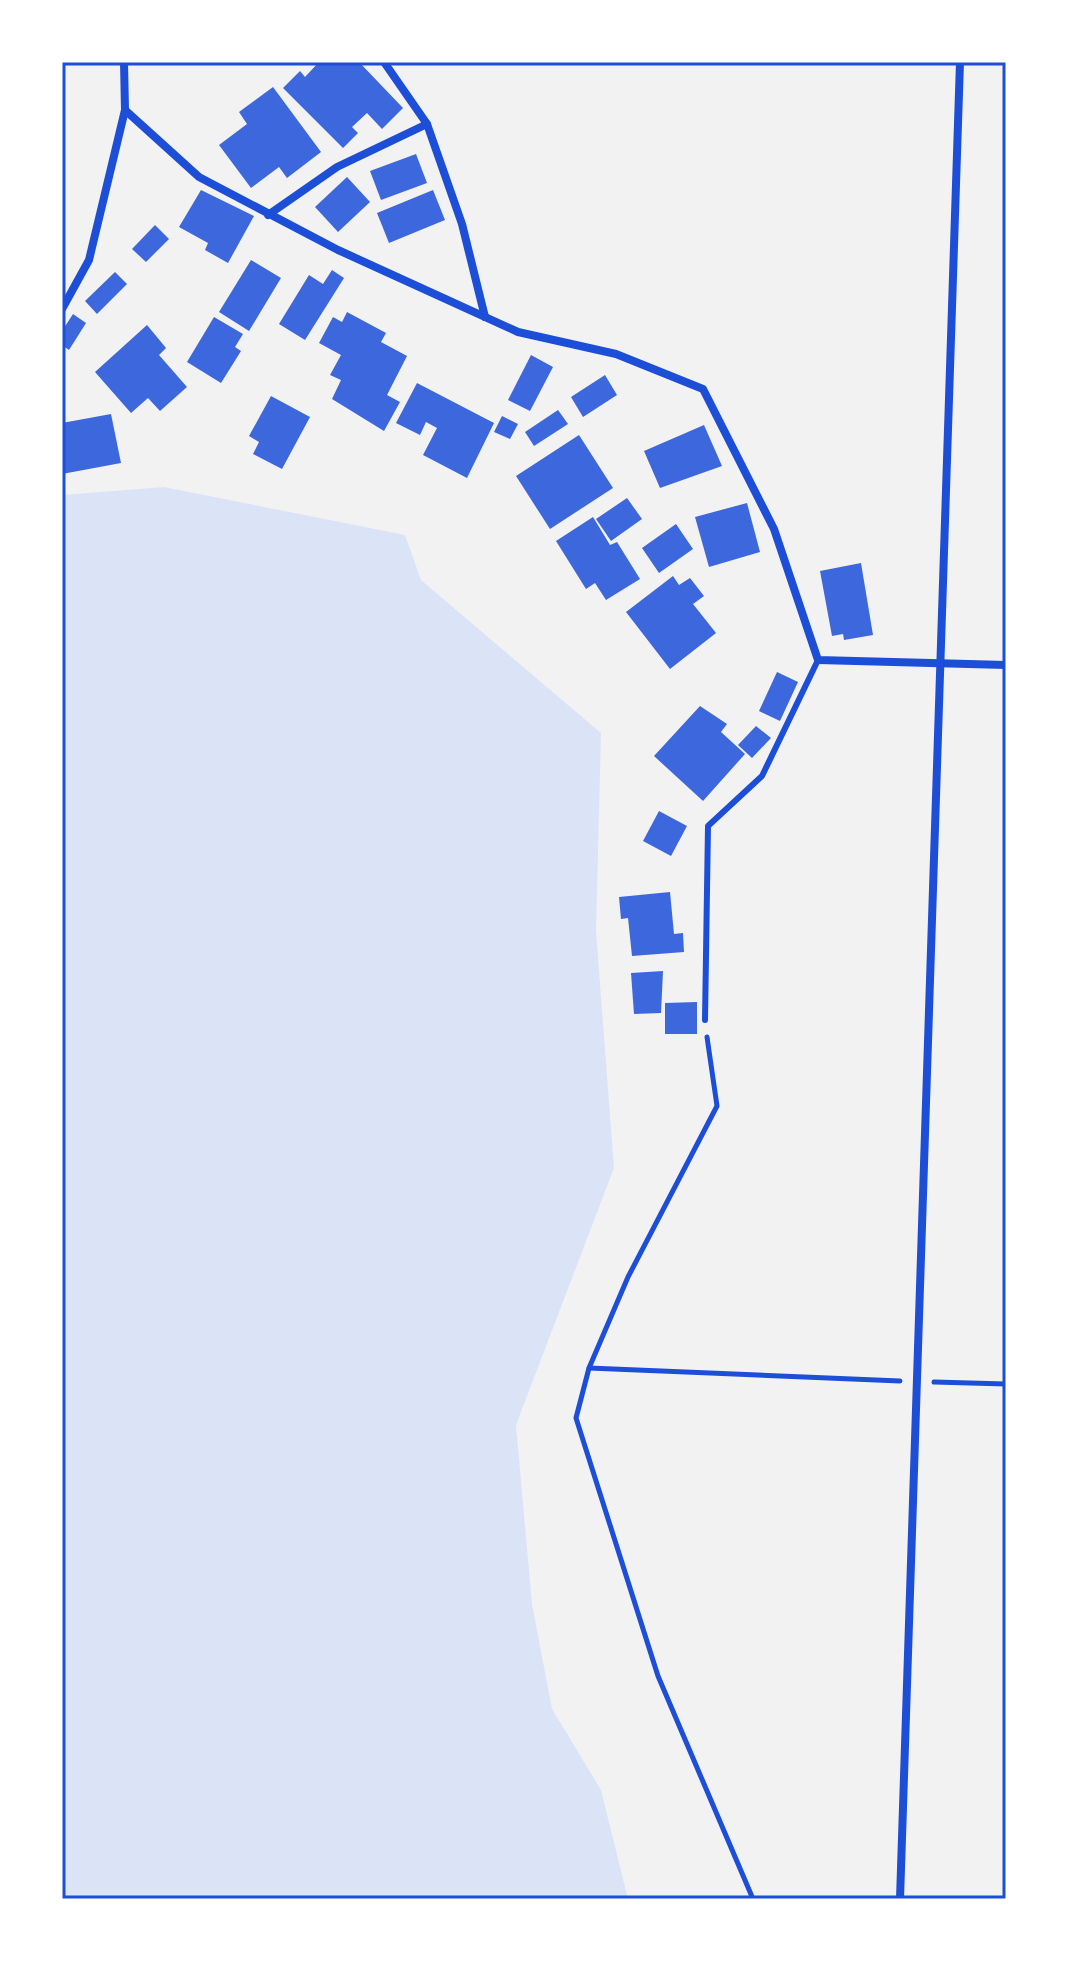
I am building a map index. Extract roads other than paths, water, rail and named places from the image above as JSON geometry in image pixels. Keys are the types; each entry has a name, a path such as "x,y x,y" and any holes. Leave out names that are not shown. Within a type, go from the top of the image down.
{"street":[{"path":"62,309 89,260 125,110 124,62"},
{"path":"384,62 427,124 462,224 485,317"},
{"path":"900,1899 960,62"},
{"path":"125,110 199,177 268,215 518,332 616,354 703,389 774,529 818,660 1006,665"},
{"path":"268,215 337,167 427,124"}],"lane":[{"path":"705,1020 708,826 762,776 818,660"}]}
